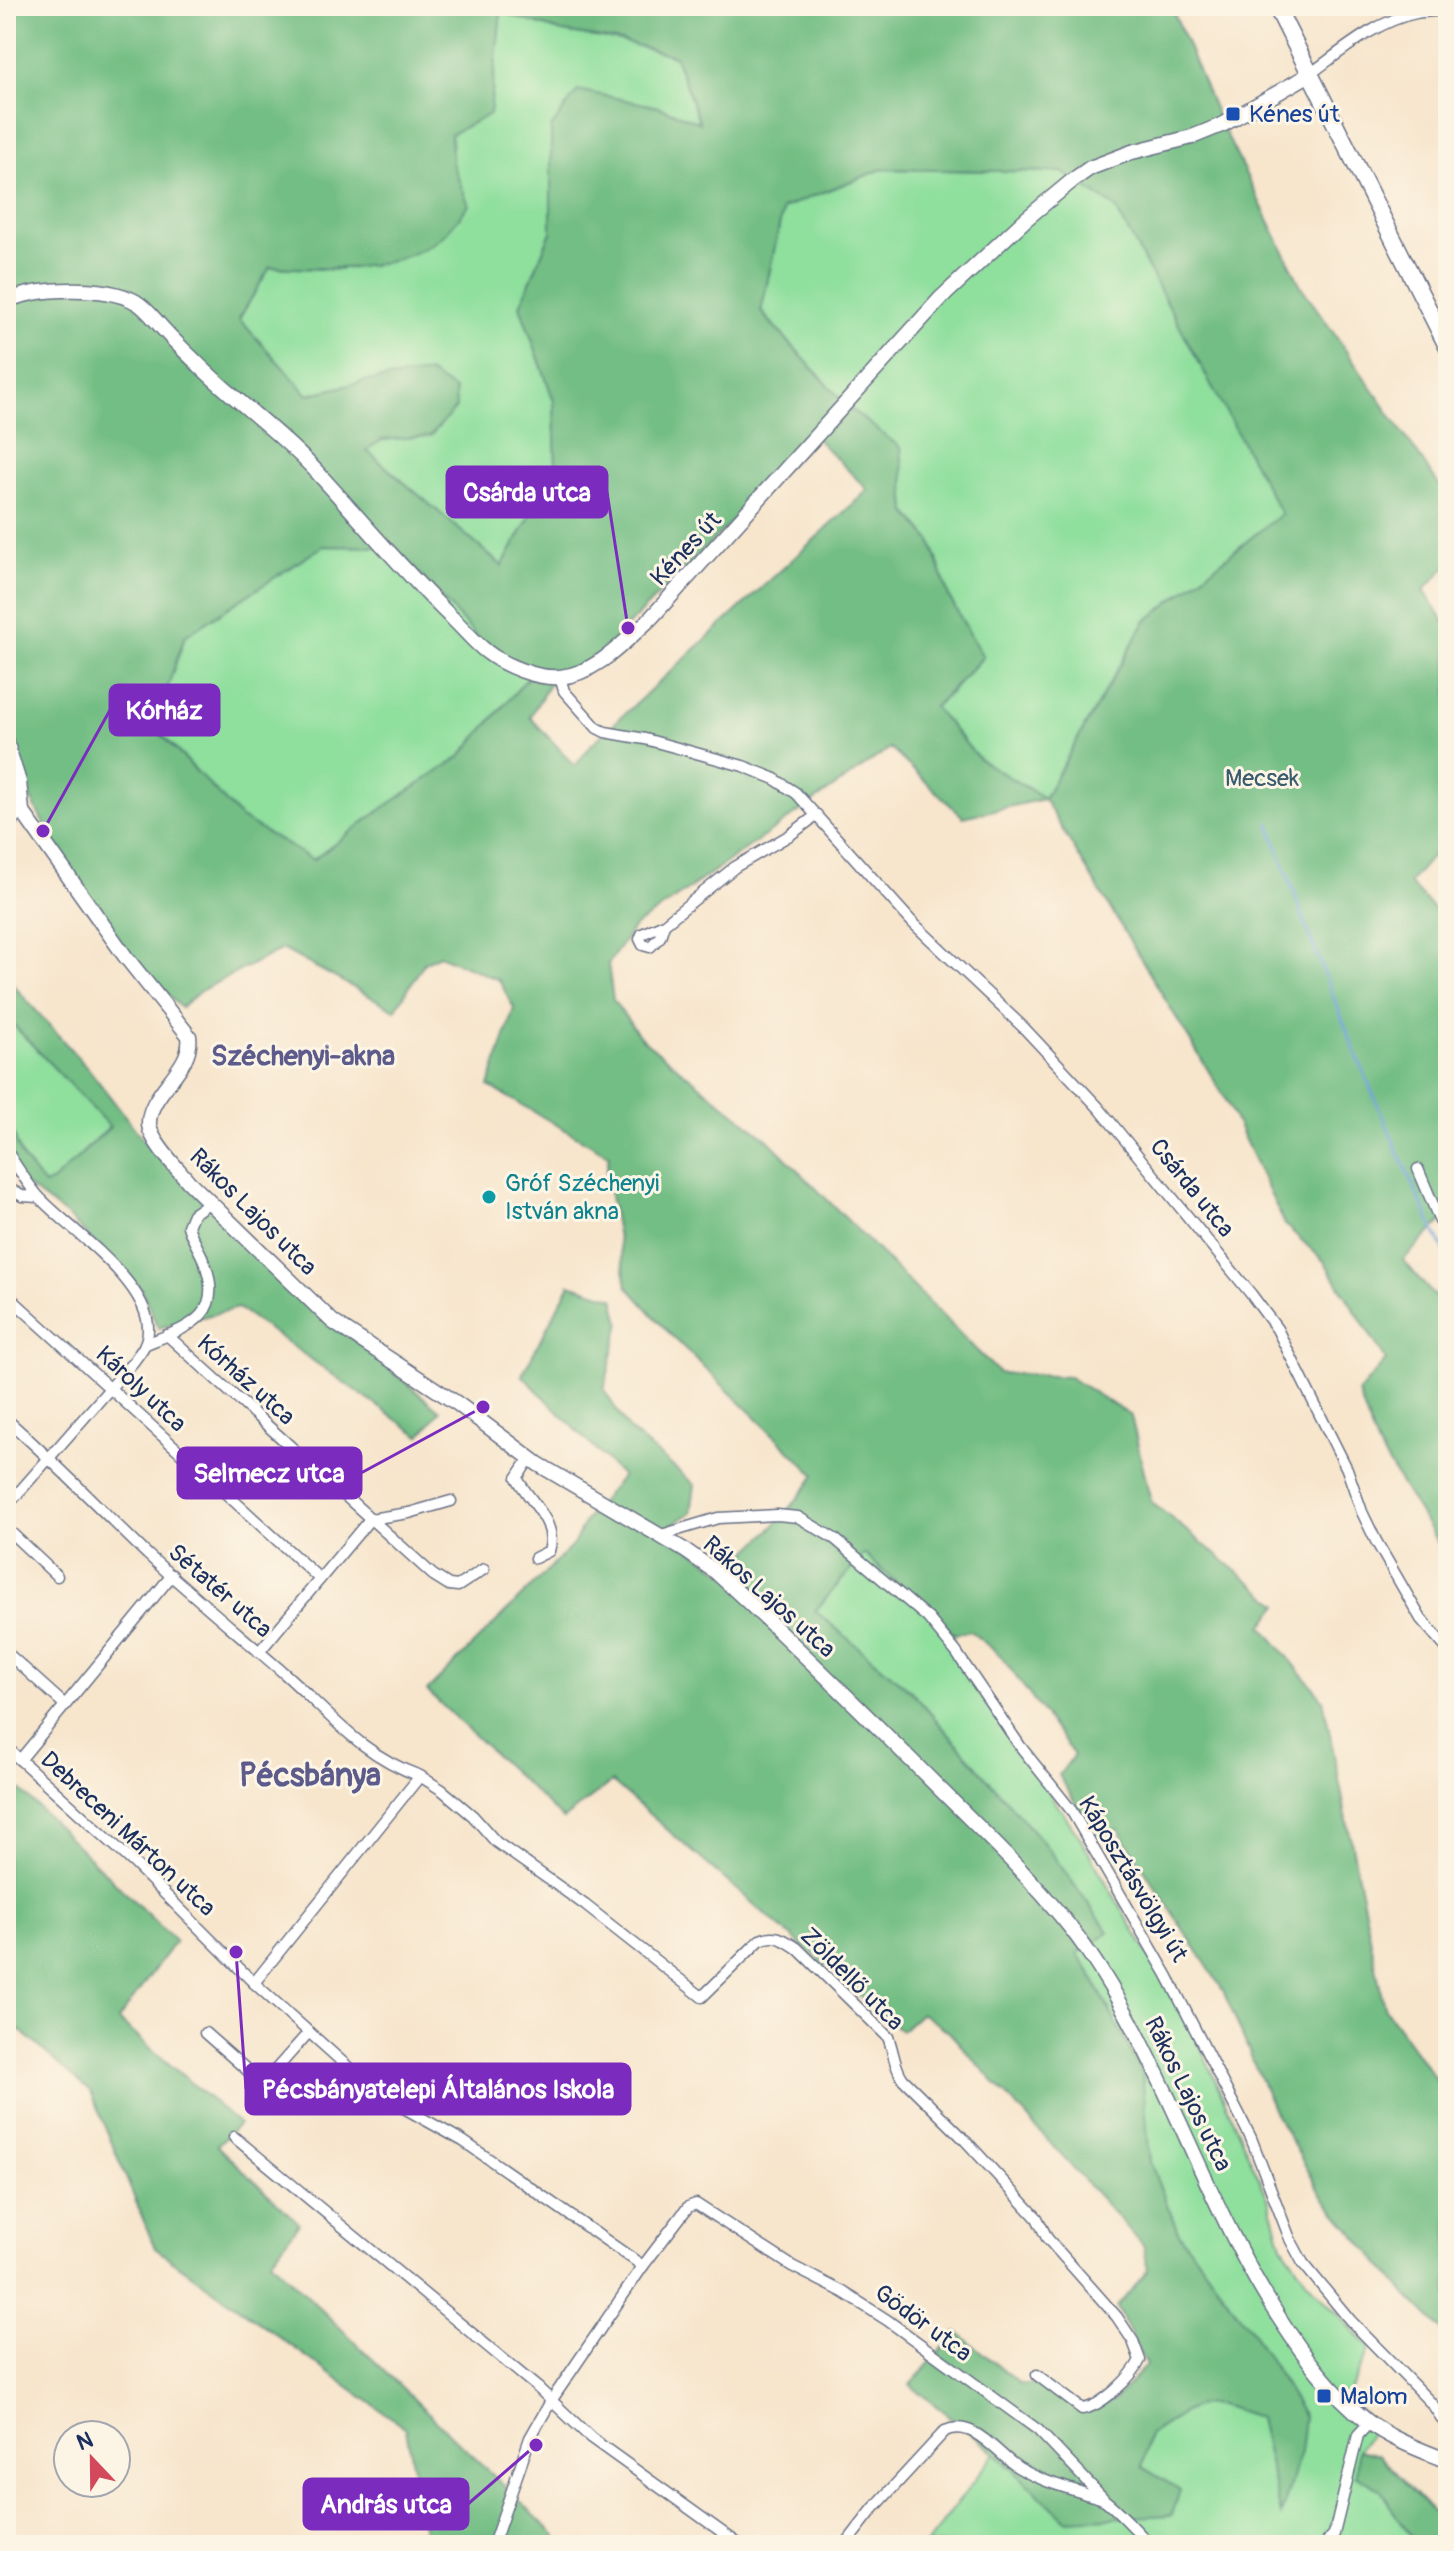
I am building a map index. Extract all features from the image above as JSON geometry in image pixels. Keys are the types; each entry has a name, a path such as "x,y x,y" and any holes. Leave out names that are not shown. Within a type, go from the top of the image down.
{"main road":[{"path":"1276,6 1448,348"}],"street":[{"path":"1310,74 1362,37 1392,21 1415,13 1448,10"},
{"name":"Kénes út","path":"560,677 573,675 593,665 650,619 940,299 1073,180 1090,168 1132,152 1192,137 1224,124 1310,74"},
{"path":"6,301 36,292 58,290 99,293 135,301 205,371 282,438 475,642 508,664 546,677 560,677"},
{"name":"Csárda utca","path":"560,677 564,691 597,728 605,732 645,739 743,766 773,778 796,793 912,922 1013,1018 1099,1108 1277,1329 1347,1469 1376,1541 1421,1619 1448,1650"},
{"path":"6,741 19,782 22,811 6,828"},
{"path":"6,769 19,782"},
{"name":"Rákos Lajos utca","path":"22,811 125,956 189,1036 188,1054 156,1104 149,1126 169,1158 333,1322 458,1404 530,1458 714,1571 1003,1853 1070,1928 1097,1964 1127,2016 1260,2288 1299,2349 1335,2393 1369,2423 1448,2461"},
{"path":"664,924 735,867 790,835 817,815"},
{"path":"6,1150 38,1197 97,1247 125,1278 141,1303 148,1329 146,1344"},
{"path":"1418,1169 1448,1240"},
{"path":"6,1187 22,1196 38,1197"},
{"path":"6,1507 146,1344 195,1323 203,1316 211,1289 188,1226 193,1214 210,1202"},
{"name":"Károly utca","path":"6,1294 320,1579"},
{"name":"Kórház utca","path":"167,1335 433,1575 449,1585 458,1586 484,1569"},
{"name":"Sétatér utca","path":"6,1419 172,1575 321,1706 347,1735 396,1767 420,1776"},
{"path":"530,1458 517,1478 525,1494 547,1521 553,1537 549,1551 535,1558"},
{"path":"259,1652 370,1519 409,1513 451,1501"},
{"name":"Káposztásvölgyi út","path":"658,1536 718,1518 798,1517 835,1539 928,1618 956,1652 1020,1746 1071,1810 1167,1975 1251,2138 1290,2239 1303,2263 1350,2320 1433,2405 1448,2428"},
{"path":"6,1528 57,1576"},
{"path":"20,1760 172,1575"},
{"path":"6,1652 64,1704"},
{"name":"Debreceni Márton utca","path":"6,1747 133,1862 254,1983 367,2084 463,2141 643,2266"},
{"path":"254,1983 420,1776"},
{"name":"Zöldellő utca","path":"420,1776 473,1816 496,1842 585,1905 702,1997 743,1955 760,1940 770,1936 779,1936 797,1948 826,1975 888,2037 895,2053 896,2070 903,2079 1037,2218 1047,2238 1117,2317 1133,2341 1140,2360 1101,2403 1091,2408 1082,2409 1037,2375"},
{"path":"205,2033 263,2084 309,2032"},
{"path":"234,2137 484,2342 591,2438 740,2545"},
{"name":"Gödör utca","path":"643,2266 688,2207 701,2205 792,2266 843,2292 887,2320 1038,2430 1150,2545"},
{"path":"493,2545 530,2438 551,2401 643,2266"},
{"path":"1324,2545 1334,2534 1358,2435 1369,2423"},
{"path":"845,2545 883,2498 945,2431 953,2428 962,2428 983,2437 1030,2474 1103,2498"}],"green space":[{"name":"Mecsek","path":"6,6 1171,6 1218,118 1301,286 1448,498 1448,565 1424,590 1448,628 1448,838 1409,883 1448,924 1448,1215 1403,1260 1434,1296 1448,1288 1448,1559 1377,1445 1358,1393 1386,1360 1324,1261 1285,1225 1225,1098 1044,799 963,817 890,748 633,928 608,964 613,1000 641,1038 767,1139 999,1373 1069,1377 1131,1416 1151,1502 1279,1605 1262,1626 1323,1699 1384,2007 1448,2097 1448,2336 1408,2296 1325,2200 1273,2109 1224,1992 1118,1829 1097,1839 1059,1775 1074,1755 1000,1655 970,1631 955,1634 864,1554 815,1611 912,1692 1046,1846 1109,1932 1077,1954 1142,2073 1150,2162 1178,2232 1254,2335 1304,2417 1300,2452 1281,2515 1259,2418 1223,2406 1201,2405 1149,2435 1142,2467 1180,2490 1172,2515 1066,2520 995,2453 910,2385 957,2332 1020,2384 1037,2384 1087,2409 1115,2400 1146,2365 1117,2307 1148,2270 1144,2246 949,2032 921,2013 901,2031 612,1782 563,1819 427,1691 573,1545 585,1521 622,1476 522,1375 570,1284 614,1298 620,1323 604,1390 629,1430 695,1485 691,1513 663,1530 725,1573 784,1515 815,1475 670,1334 627,1286 606,1174 609,1155 489,1086 514,1008 499,980 439,955 424,963 395,1010 282,949 200,991 181,1008 88,910 26,789 6,759","holes":["501,12 563,32 621,41 675,56 700,123 659,107 578,90 551,128 551,232 520,306 554,401 556,471 502,566 366,450 382,440 430,436 456,408 455,390 428,373 366,381 308,395 239,319 270,267 334,268 376,264 396,260 440,239 469,205 452,163 451,134 490,114","882,169 1062,172 1115,207 1281,514 1145,622 1044,798 979,759 934,707 983,657 949,597 931,541 906,511 901,448 848,407 761,312 783,208","816,438 868,490 592,744 575,766 530,717 548,686 600,653","323,546 395,547 487,648 530,675 460,757 383,808 313,860 241,818 154,727 185,636"]},
{"path":"501,12 563,32 621,41 675,56 700,125 659,107 551,128 551,232 520,306 554,401 556,471 502,566 365,449 382,440 430,435 366,381 308,395 239,319 270,267 341,270 452,163 451,134 496,55"},
{"path":"882,169 1062,172 1115,206 1282,514 1145,622 1044,798 979,759 934,707 983,657 949,597 931,541 906,511 901,448 848,407 761,311 783,208"},
{"path":"323,546 395,547 487,648 530,675 460,757 383,808 313,860 241,818 154,726 185,636"},
{"path":"6,977 90,1071 149,1147 278,1277 440,1411 420,1436 238,1308 158,1328 141,1288 65,1214 6,1171 6,1115 22,1157 44,1185 53,1181 110,1127 6,1017"},
{"path":"6,1017 110,1126 44,1186 22,1157 6,1115"},
{"path":"864,1554 955,1634 950,1651 1079,1836 1195,2035 1268,2198 1282,2245 1307,2281 1370,2348 1347,2397 1375,2427 1358,2450 1400,2522 1419,2545 926,2545 995,2453 1180,2490 1142,2467 1149,2435 1191,2409 1211,2404 1259,2418 1281,2513 1304,2417 1254,2335 1178,2232 1150,2162 1142,2073 1077,1953 1109,1932 1046,1846 912,1692 815,1611"},
{"path":"6,1776 175,1941 118,2020 239,2124 217,2146 299,2223 271,2261 565,2545 417,2545 424,2532 406,2428 155,2248 91,2092 6,2018"},
{"path":"1358,2450 1379,2455 1448,2528 1448,2545 1419,2545 1400,2522 1380,2489 1356,2476"}],"waterway":[{"path":"1269,823 1352,1044 1448,1259"}],"place":[{"name":"Kénes út","path":"1233,114"},
{"name":"Csárda utca","path":"628,628"},
{"name":"Kórház","path":"43,831"},
{"name":"Gróf Széchenyi István akna","path":"489,1197"},
{"name":"Selmecz utca","path":"483,1407"},
{"name":"Pécsbányatelepi Általános Iskola","path":"236,1952"},
{"name":"Malom","path":"1324,2396"},
{"name":"András utca","path":"536,2445"}],"district":[{"name":"Széchenyi-akna","path":"303,1056"},
{"name":"Pécsbánya","path":"310,1776"}]}
